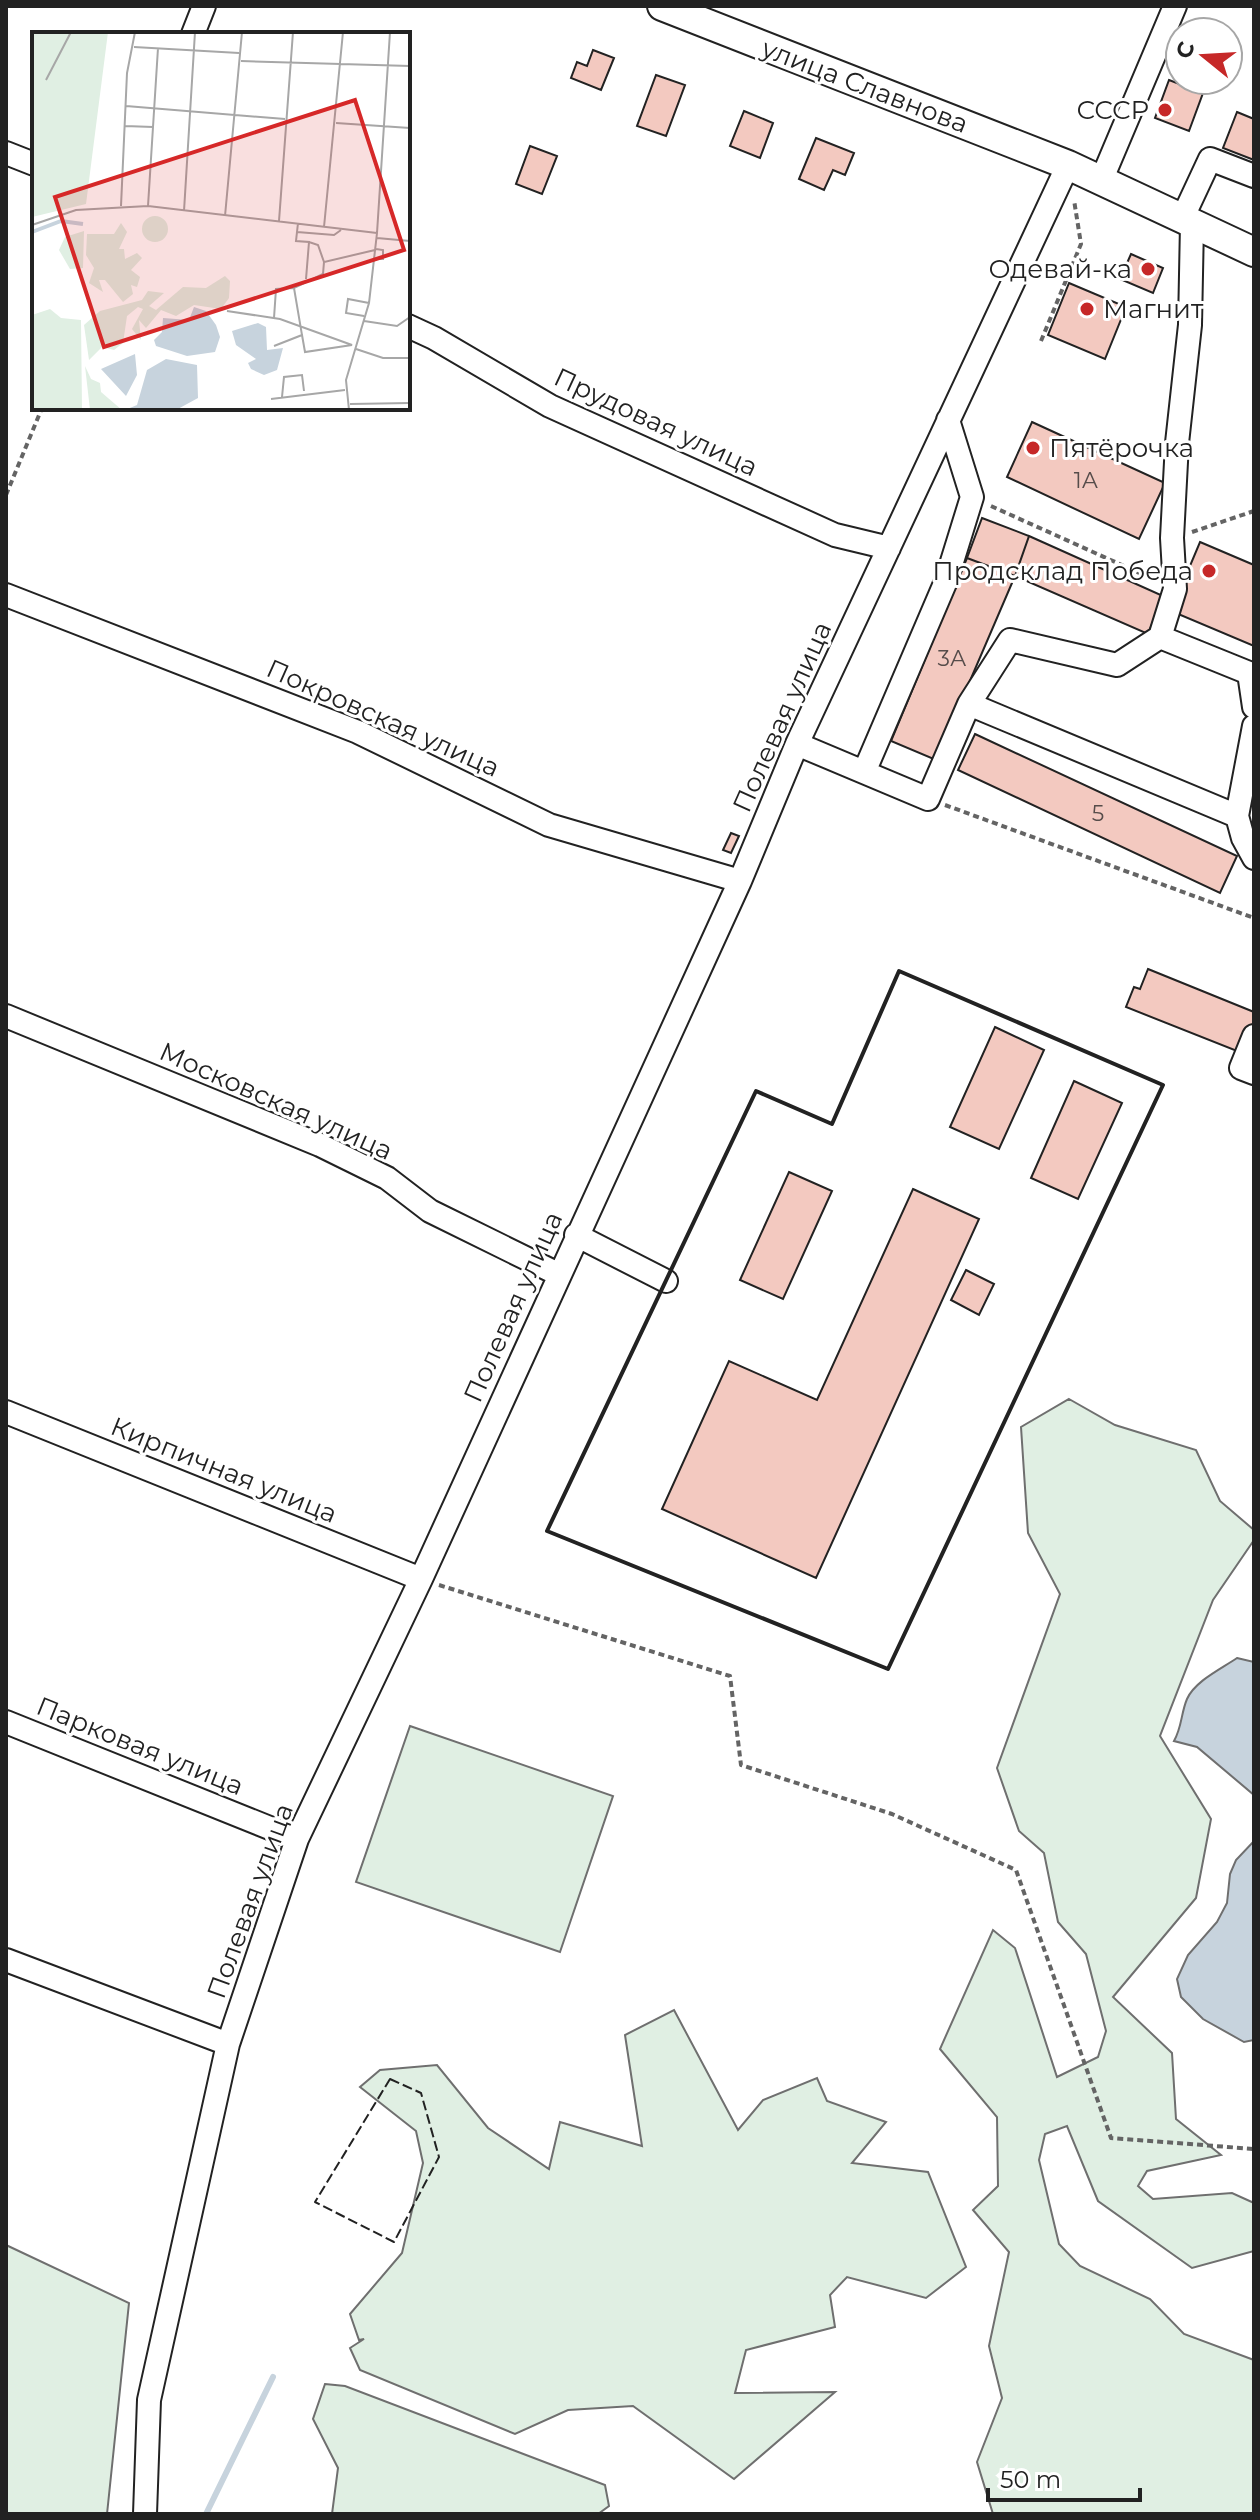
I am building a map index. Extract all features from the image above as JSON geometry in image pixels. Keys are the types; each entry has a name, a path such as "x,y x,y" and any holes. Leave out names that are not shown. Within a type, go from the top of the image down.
{"main road":[{"name":"улица Славнова","path":"662,6 1068,165 1254,252"}],"street":[{"path":"194,32 204,6"},
{"path":"1101,181 1175,6"},
{"path":"6,153 32,163"},
{"path":"797,744 928,799 969,704 1010,640 1117,665 1160,637 1175,589 1172,538 1177,443 1190,325 1187,222 1210,159 1254,176"},
{"name":"Полевая улица","path":"145,2514 149,2400 228,2044 297,1839 421,1579 740,881 797,744 1068,165"},
{"name":"Прудовая улица","path":"410,327 564,412 835,535 889,548"},
{"path":"865,770 946,581 972,497 948,420"},
{"name":"Покровская улица","path":"6,595 358,732 549,825 740,881"},
{"path":"1160,637 1249,673 1254,707"},
{"path":"969,704 1237,816"},
{"path":"1254,726 1237,816 1243,838 1254,858"},
{"name":"Московская улица","path":"6,1016 320,1145 387,1178 430,1211 558,1274"},
{"path":"1254,1036 1241,1068 1254,1073"},
{"path":"576,1235 666,1281"},
{"name":"Кирпичная улица","path":"6,1412 421,1579"},
{"name":"Парковая улица","path":"6,1722 297,1839"},
{"path":"6,1960 228,2044"}],"path":[{"path":"1041,341 1081,244 1068,165"},
{"path":"6,495 41,410"},
{"path":"972,497 1175,589"},
{"path":"1172,538 1254,511"},
{"path":"928,799 1254,918"},
{"path":"421,1579 730,1676 741,1765 892,1814 1016,1870 1111,2138 1254,2149"}],"green space":[{"path":"1069,1399 1115,1425 1196,1450 1220,1501 1254,1530 1254,1540 1213,1600 1160,1736 1211,1819 1196,1898 1113,1997 1172,2053 1176,2119 1221,2155 1147,2171 1138,2186 1153,2199 1232,2193 1254,2203 1254,2251 1192,2268 1098,2201 1067,2126 1045,2134 1039,2160 1059,2244 1080,2266 1150,2299 1184,2334 1254,2360 1254,2514 993,2514 977,2462 1002,2398 989,2346 1009,2252 973,2210 998,2186 997,2117 940,2049 993,1930 1015,1948 1057,2077 1098,2057 1106,2031 1086,1954 1058,1922 1044,1853 1019,1831 997,1768 1060,1594 1028,1533 1021,1427"},
{"path":"410,1726 613,1796 560,1952 356,1882"},
{"path":"674,2010 738,2130 763,2100 817,2078 827,2101 886,2122 852,2163 928,2172 966,2267 926,2298 847,2277 830,2295 835,2327 746,2350 735,2393 835,2392 734,2479 633,2406 568,2410 515,2434 360,2370 350,2348 364,2339 359,2340 350,2314 402,2253 423,2163 416,2131 360,2087 380,2070 437,2065 488,2128 549,2169 560,2122 642,2146 625,2035"},
{"path":"6,2245 129,2303 107,2514 6,2514"},
{"path":"325,2384 345,2386 605,2485 609,2506 598,2514 332,2514 338,2468 313,2419"}],"shaded area":[{"path":"1237,1658 1254,1662 1254,1795 1197,1747 1174,1741 1191,1693 1209,1676"},
{"path":"1254,1841 1254,2040 1244,2042 1203,2019 1181,1997 1177,1979 1188,1955 1217,1922 1227,1903 1230,1874 1236,1860"}],"building":[{"path":"593,50 614,58 601,90 571,78 577,62 587,66"},
{"path":"656,75 685,85 666,136 637,126"},
{"path":"1164,94 1164,96 1202,96 1189,131 1155,118"},
{"path":"744,111 773,123 760,158 730,146"},
{"path":"1237,112 1254,119 1254,160 1223,148"},
{"path":"816,138 854,153 845,175 833,170 824,190 799,179"},
{"path":"530,146 557,156 542,194 516,184"},
{"path":"1131,254 1163,268 1153,293 1120,279"},
{"path":"1069,283 1126,307 1105,359 1048,335"},
{"path":"1032,422 1165,483 1139,539 1007,477"},
{"path":"982,518 1029,536 1015,576 967,558"},
{"path":"1029,536 1163,596 1148,634 1015,576"},
{"path":"1200,542 1254,565 1254,646 1171,611"},
{"path":"967,558 1015,576 936,760 891,741"},
{"path":"975,734 1237,856 1220,893 958,770"},
{"path":"731,833 739,836 731,853 723,850"},
{"path":"1148,969 1254,1012 1254,1024 1242,1053 1126,1007 1134,987 1140,989"},
{"path":"995,1027 1044,1050 999,1149 950,1127"},
{"path":"1074,1081 1122,1103 1078,1199 1031,1178"},
{"path":"789,1172 832,1191 783,1299 740,1280"},
{"path":"913,1189 979,1219 816,1578 662,1509 729,1361 817,1400"},
{"path":"966,1270 994,1284 979,1315 951,1300"}],"waterway":[{"path":"206,2514 273,2377"}],"fence":[{"path":"390,2079 421,2093 439,2157 394,2242 315,2202 390,2079"}],"wall":[{"path":"899,971 1163,1085 888,1669 547,1531 756,1091 832,1124 899,971"}],"place":[{"name":"СССР","path":"1165,110"},
{"name":"Одевай-ка","path":"1148,269"},
{"name":"Магнит","path":"1087,309"},
{"name":"Пятёрочка","path":"1033,448"},
{"name":"Продсклад Победа","path":"1209,571"}]}
